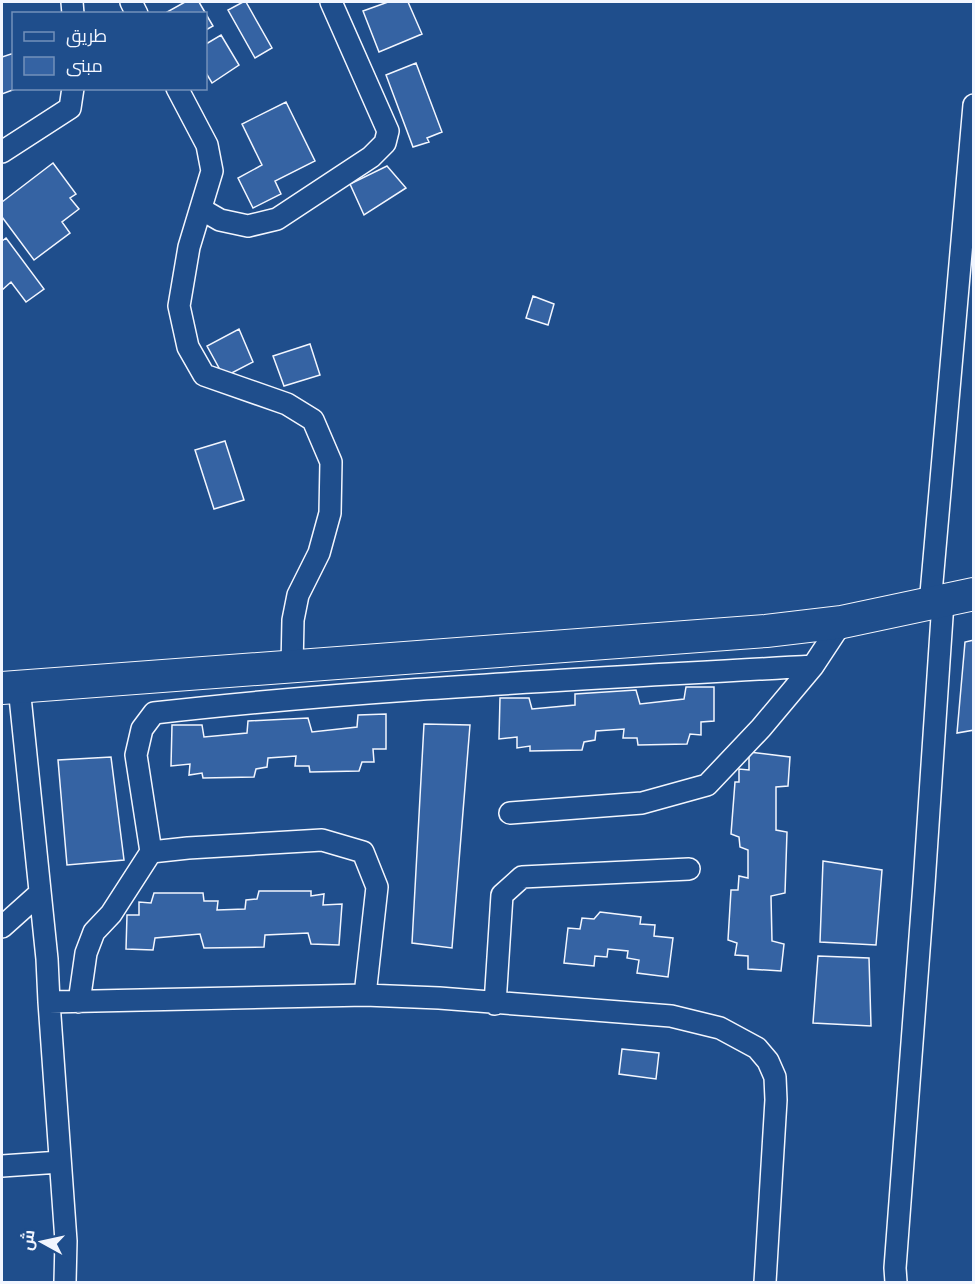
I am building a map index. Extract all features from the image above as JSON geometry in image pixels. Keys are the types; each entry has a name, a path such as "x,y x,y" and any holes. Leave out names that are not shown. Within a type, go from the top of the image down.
{"street":[{"path":"201,209 220,220 248,226 277,219 371,157 385,143 388,131 332,2"},
{"path":"2,152 70,108 73,90"},
{"path":"178,90 207,145 212,171 189,247 179,306 188,348 204,375 287,404 313,420 331,462 330,513 319,553 298,595 293,620 292,667"},
{"path":"896,1282 895,1268 924,884 936,603 974,105"},
{"path":"65,1282 66,1241 47,959 40,893 10,688 766,631 842,622 974,594"},
{"path":"510,813 642,803 707,786 761,728 813,666 842,622"},
{"path":"515,650 516,684"},
{"path":"79,1002 86,952 94,932 111,914 151,852 136,755 142,729 154,713 230,704 813,666"},
{"path":"151,852 322,840 363,852 378,887 365,995"},
{"path":"495,1004 502,895 522,877 689,869"},
{"path":"2,927 40,893"},
{"path":"49,1002 365,995 439,998 671,1016 720,1028 757,1048 768,1061 775,1077 776,1100 765,1282"},
{"path":"2,1166 60,1162"}],"building":[{"path":"185,2 199,2 205,12 167,12"},
{"path":"246,2 272,48 255,58 228,10"},
{"path":"388,2 408,2 422,34 379,52 363,11"},
{"path":"207,16 213,26 207,29"},
{"path":"221,35 239,65 212,83 207,75 207,43"},
{"path":"12,54 13,90 2,94 2,57"},
{"path":"416,63 442,132 427,138 429,142 413,147 386,75"},
{"path":"286,102 315,161 275,181 281,194 253,208 238,178 262,165 242,124"},
{"path":"53,163 76,194 70,198 79,209 62,222 70,233 34,260 2,217 2,202"},
{"path":"387,166 406,188 364,215 350,184"},
{"path":"6,238 44,289 26,302 11,282 2,290 2,241"},
{"path":"533,296 554,304 548,325 526,318"},
{"path":"239,329 253,362 224,377 207,346"},
{"path":"310,344 320,375 284,386 273,356"},
{"path":"225,441 244,500 214,509 195,450"},
{"path":"974,640 974,730 957,733 965,642"},
{"path":"686,687 714,687 714,721 701,722 701,735 690,734 687,744 638,745 637,738 623,738 624,729 596,731 595,740 584,742 582,750 530,751 530,746 517,748 517,737 499,739 500,698 529,698 532,709 575,705 575,694 636,690 640,704 684,699"},
{"path":"386,714 386,749 373,749 374,762 362,762 359,771 310,772 309,766 295,766 296,756 268,758 267,767 256,769 254,777 203,778 202,773 189,775 190,764 171,766 172,725 202,725 204,737 247,733 248,721 308,718 312,732 357,727 358,715"},
{"path":"424,724 470,725 452,948 412,943"},
{"path":"749,752 790,757 788,786 776,787 776,830 787,832 785,893 771,896 772,941 784,944 781,971 748,969 748,956 735,955 737,943 728,940 731,890 738,890 739,876 748,878 748,850 740,847 739,837 731,834 735,782 739,782 739,769 749,770"},
{"path":"111,757 124,860 67,865 58,760"},
{"path":"823,861 882,870 876,945 820,942"},
{"path":"259,891 311,891 311,896 324,894 323,905 342,904 339,945 311,944 308,933 265,935 264,947 204,948 200,934 155,938 153,950 126,949 127,915 139,915 139,902 151,903 154,893 203,893 204,901 218,901 217,910 245,909 246,900 257,899"},
{"path":"600,912 641,917 640,924 655,925 654,936 673,938 668,977 637,973 639,960 627,958 628,951 608,949 607,957 595,956 594,966 564,963 568,928 580,929 582,918 594,919"},
{"path":"818,956 869,958 871,1026 813,1023"},
{"path":"622,1049 659,1053 656,1079 619,1074"}]}
